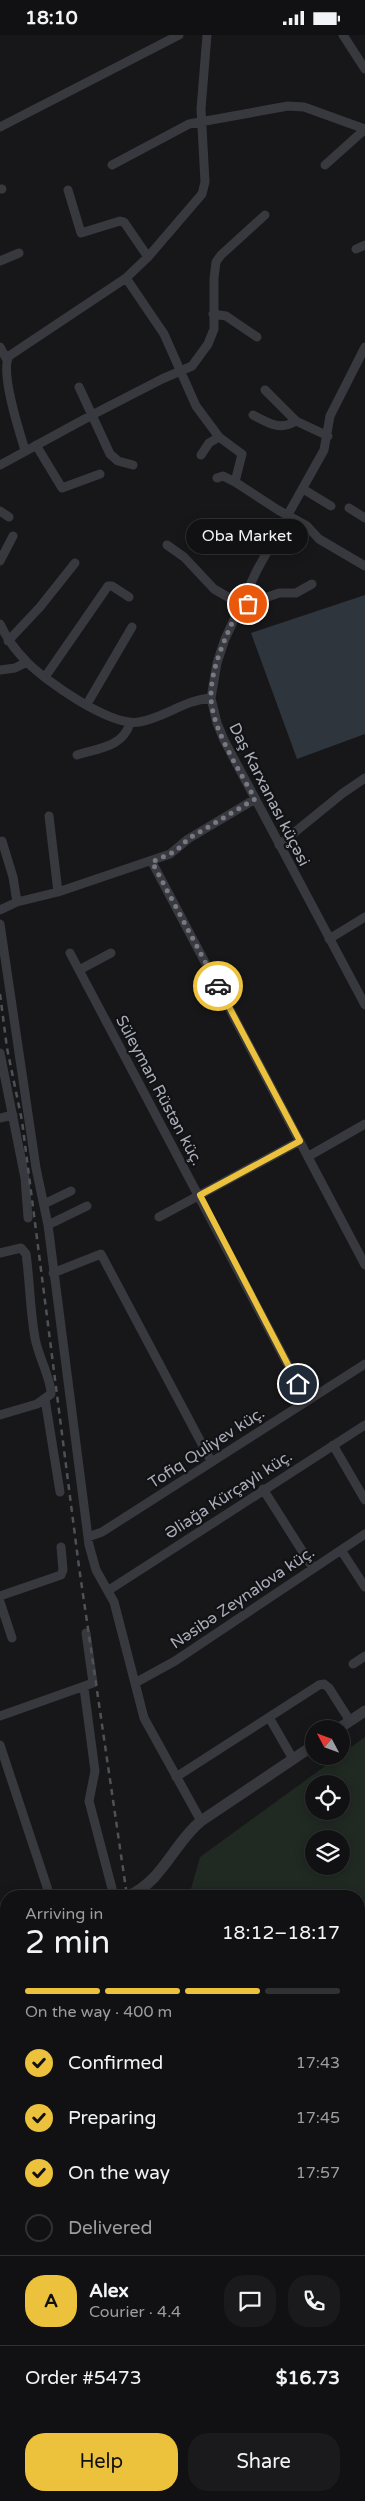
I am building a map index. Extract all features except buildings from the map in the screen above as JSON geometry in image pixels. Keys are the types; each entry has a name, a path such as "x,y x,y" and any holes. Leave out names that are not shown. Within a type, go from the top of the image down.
{"street":[{"path":"0,127 179,35"},
{"path":"7,360 38,335 126,278 148,257 202,194 206,182 201,122 207,35"},
{"path":"344,35 365,69"},
{"path":"112,165 179,128 201,122 298,106 364,130 324,165"},
{"path":"68,190 79,231 85,233 120,221 124,222 148,257"},
{"path":"0,465 92,415 192,366 208,344 214,329 216,262 220,255 265,215"},
{"path":"356,249 365,245"},
{"path":"0,261 19,253"},
{"path":"126,278 164,334 196,406 219,437 242,454 235,482"},
{"path":"214,314 226,316 257,337"},
{"path":"0,347 7,360 8,382 25,450"},
{"name":"Daş Karxanası küçəsi","path":"365,347 336,402 328,424 328,436 324,450 240,605 217,663 211,698 217,723 224,740 329,939 361,989 365,1005"},
{"path":"79,387 110,454 118,461 133,465"},
{"path":"265,390 296,421 328,436"},
{"path":"253,415 279,427 288,426 296,421"},
{"path":"201,455 209,443 219,437"},
{"path":"36,445 62,487 100,473"},
{"path":"217,478 222,476 235,482 308,526 319,539 365,565"},
{"path":"303,489 331,506"},
{"path":"349,508 365,518"},
{"path":"0,511 9,517"},
{"path":"0,561 14,536"},
{"path":"167,545 184,557 214,589 240,605 279,593 296,593 312,585"},
{"path":"8,641 40,607 75,563"},
{"path":"46,677 108,586 112,586 129,597"},
{"path":"0,624 8,641 27,662 87,704 110,716 130,723 146,720 190,701 211,698"},
{"path":"87,704 132,627"},
{"path":"0,670 15,668 27,662"},
{"path":"77,755 120,740 127,734 130,723"},
{"path":"279,845 365,779"},
{"path":"0,910 17,902 58,892 152,862 176,851 188,839 255,799"},
{"path":"49,816 58,892"},
{"path":"2,841 13,877 17,902"},
{"path":"152,862 365,1265"},
{"path":"329,939 365,917"},
{"path":"0,925 36,1168 48,1225 92,1560 109,1590 148,1727 201,1821"},
{"name":"Süleyman Rüstən küç.","path":"70,953 200,1195 307,1401"},
{"path":"79,970 111,953"},
{"path":"0,1053 25,1178 28,1218"},
{"path":"0,1118 13,1115"},
{"path":"309,1156 365,1124"},
{"path":"159,1217 300,1141"},
{"path":"44,1204 70,1191"},
{"path":"48,1225 87,1206"},
{"path":"0,1253 21,1248 26,1254 35,1337 39,1358 51,1388 51,1394 45,1399 0,1415"},
{"path":"53,1273 101,1255 211,1461"},
{"name":"Tofiq Quliyev küç.","path":"88,1537 102,1532 365,1364"},
{"path":"45,1399 60,1492"},
{"name":"Əliağa Kürçaylı küç.","path":"109,1590 365,1425"},
{"path":"333,1445 365,1500"},
{"path":"263,1489 313,1568"},
{"name":"Nəsibə Zeynalova küç.","path":"135,1683 175,1661 365,1534"},
{"path":"0,1596 61,1575 64,1570 61,1547"},
{"path":"341,1550 365,1587"},
{"path":"0,1602 12,1639"},
{"path":"0,1716 84,1688 93,1683 86,1633"},
{"path":"353,1664 365,1656"},
{"path":"176,1777 324,1684 349,1720"},
{"path":"84,1688 95,1771 90,1791 90,1806 112,1890"},
{"path":"350,1721 365,1711"},
{"path":"270,1719 293,1759"},
{"path":"0,1745 48,1890"},
{"path":"141,1890 154,1880 187,1833 201,1821 305,1751"}],"shaded area":[{"path":"365,595 365,734 297,759 251,633"},
{"path":"365,1737 365,1890 191,1890 200,1857 305,1781 305,1820 350,1820 350,1775 313,1775 326,1765 350,1765 350,1748"}],"railway":[{"path":"0,994 7,1048 22,1121 79,1567 126,1890"}],"way so far":[{"path":"218,986 152,862 176,851 188,839 255,799 224,740 217,723 211,698 212,683 225,639 240,605 248,604"}],"place":[{"name":"Oba Market","path":"248,604"}],"route":[{"path":"218,986 300,1141 200,1195 298,1384"}]}
